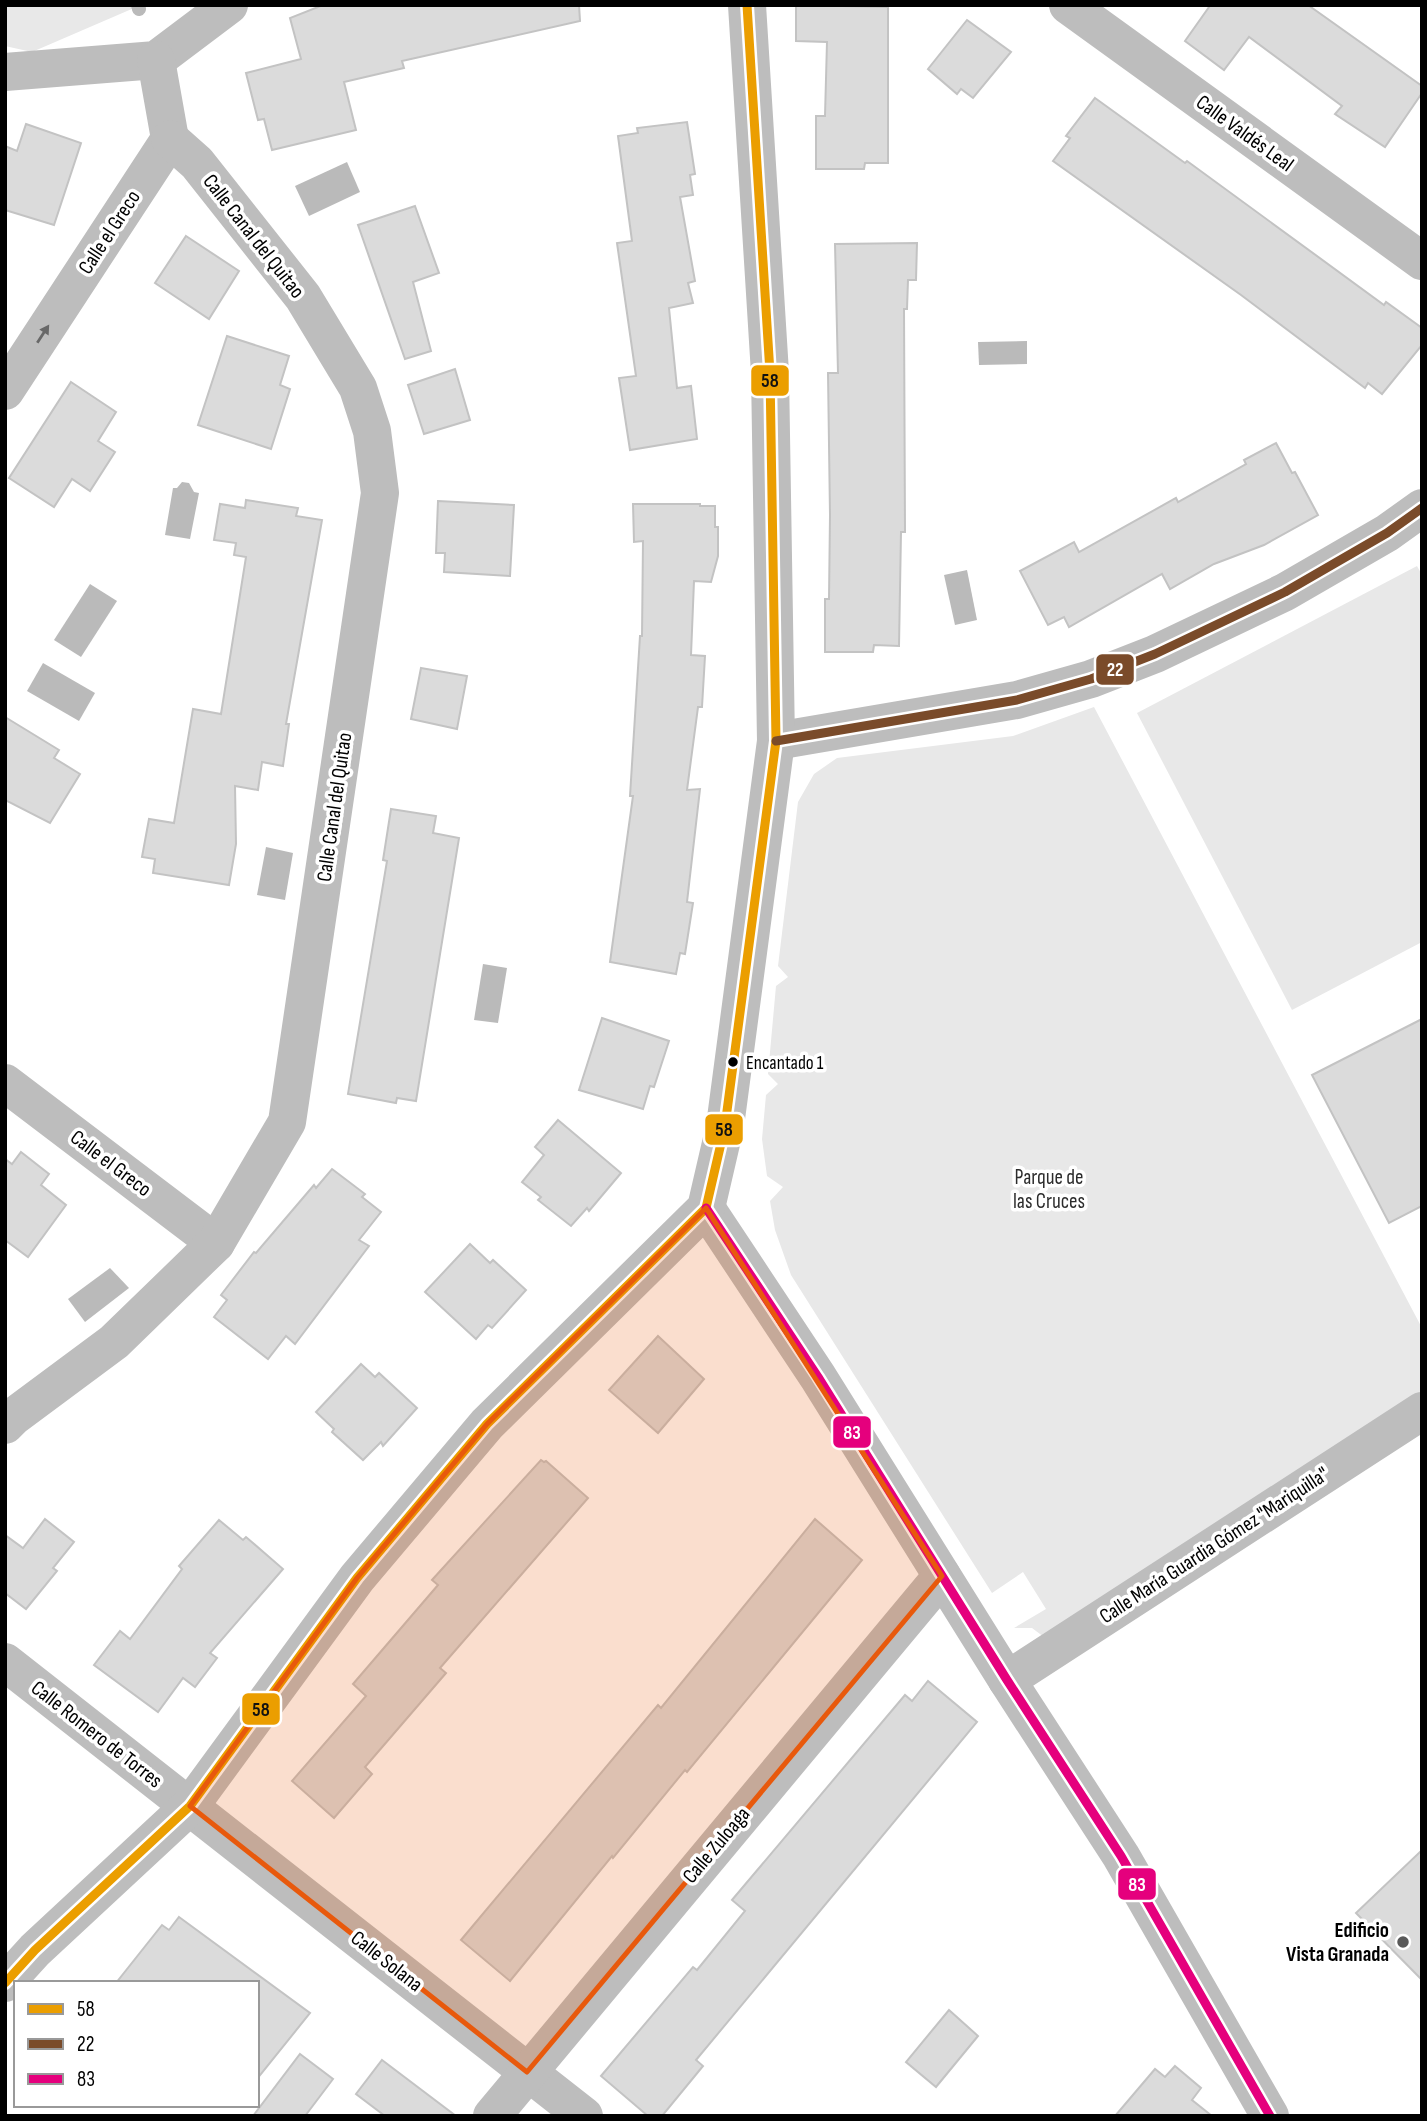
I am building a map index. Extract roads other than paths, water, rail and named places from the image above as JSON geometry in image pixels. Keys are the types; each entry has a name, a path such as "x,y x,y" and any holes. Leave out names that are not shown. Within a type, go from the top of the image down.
{"street":[{"path":"5,72 156,60 229,5"},
{"path":"5,1983 35,1950 190,1806 357,1578 487,1424 706,1208 725,1126 776,741 770,373 747,5"},
{"name":"Calle Valdés Leal","path":"1069,5 1422,261"},
{"path":"156,60 170,139"},
{"name":"Calle el Greco","path":"5,391 170,139"},
{"name":"Calle Canal del Quitao","path":"5,1425 114,1342 216,1243 287,1122 380,493 372,431 358,388 303,297 197,163 170,139"},
{"path":"776,741 1017,700 1091,679 1155,654 1285,592 1387,533 1422,508"},
{"name":"Calle el Greco","path":"5,1083 216,1243"},
{"path":"706,1208 818,1377 1007,1680 1122,1856 1270,2116"},
{"name":"Calle María Guardia Gómez \"Mariquilla\"","path":"1007,1680 1422,1410"},
{"name":"Calle Zuloaga","path":"492,2116 942,1576"},
{"name":"Calle Romero de Torres","path":"5,1662 190,1806"},
{"name":"Calle Solana","path":"190,1806 584,2116"}],"waterway":[{"path":"138,5 139,9"}],"place":[{"name":"Encantado 1","path":"733,1062"},
{"name":"Edificio Vista Granada","path":"1403,1942"}],"park label":[{"name":"Parque de las Cruces","path":"1049,1189"}]}
